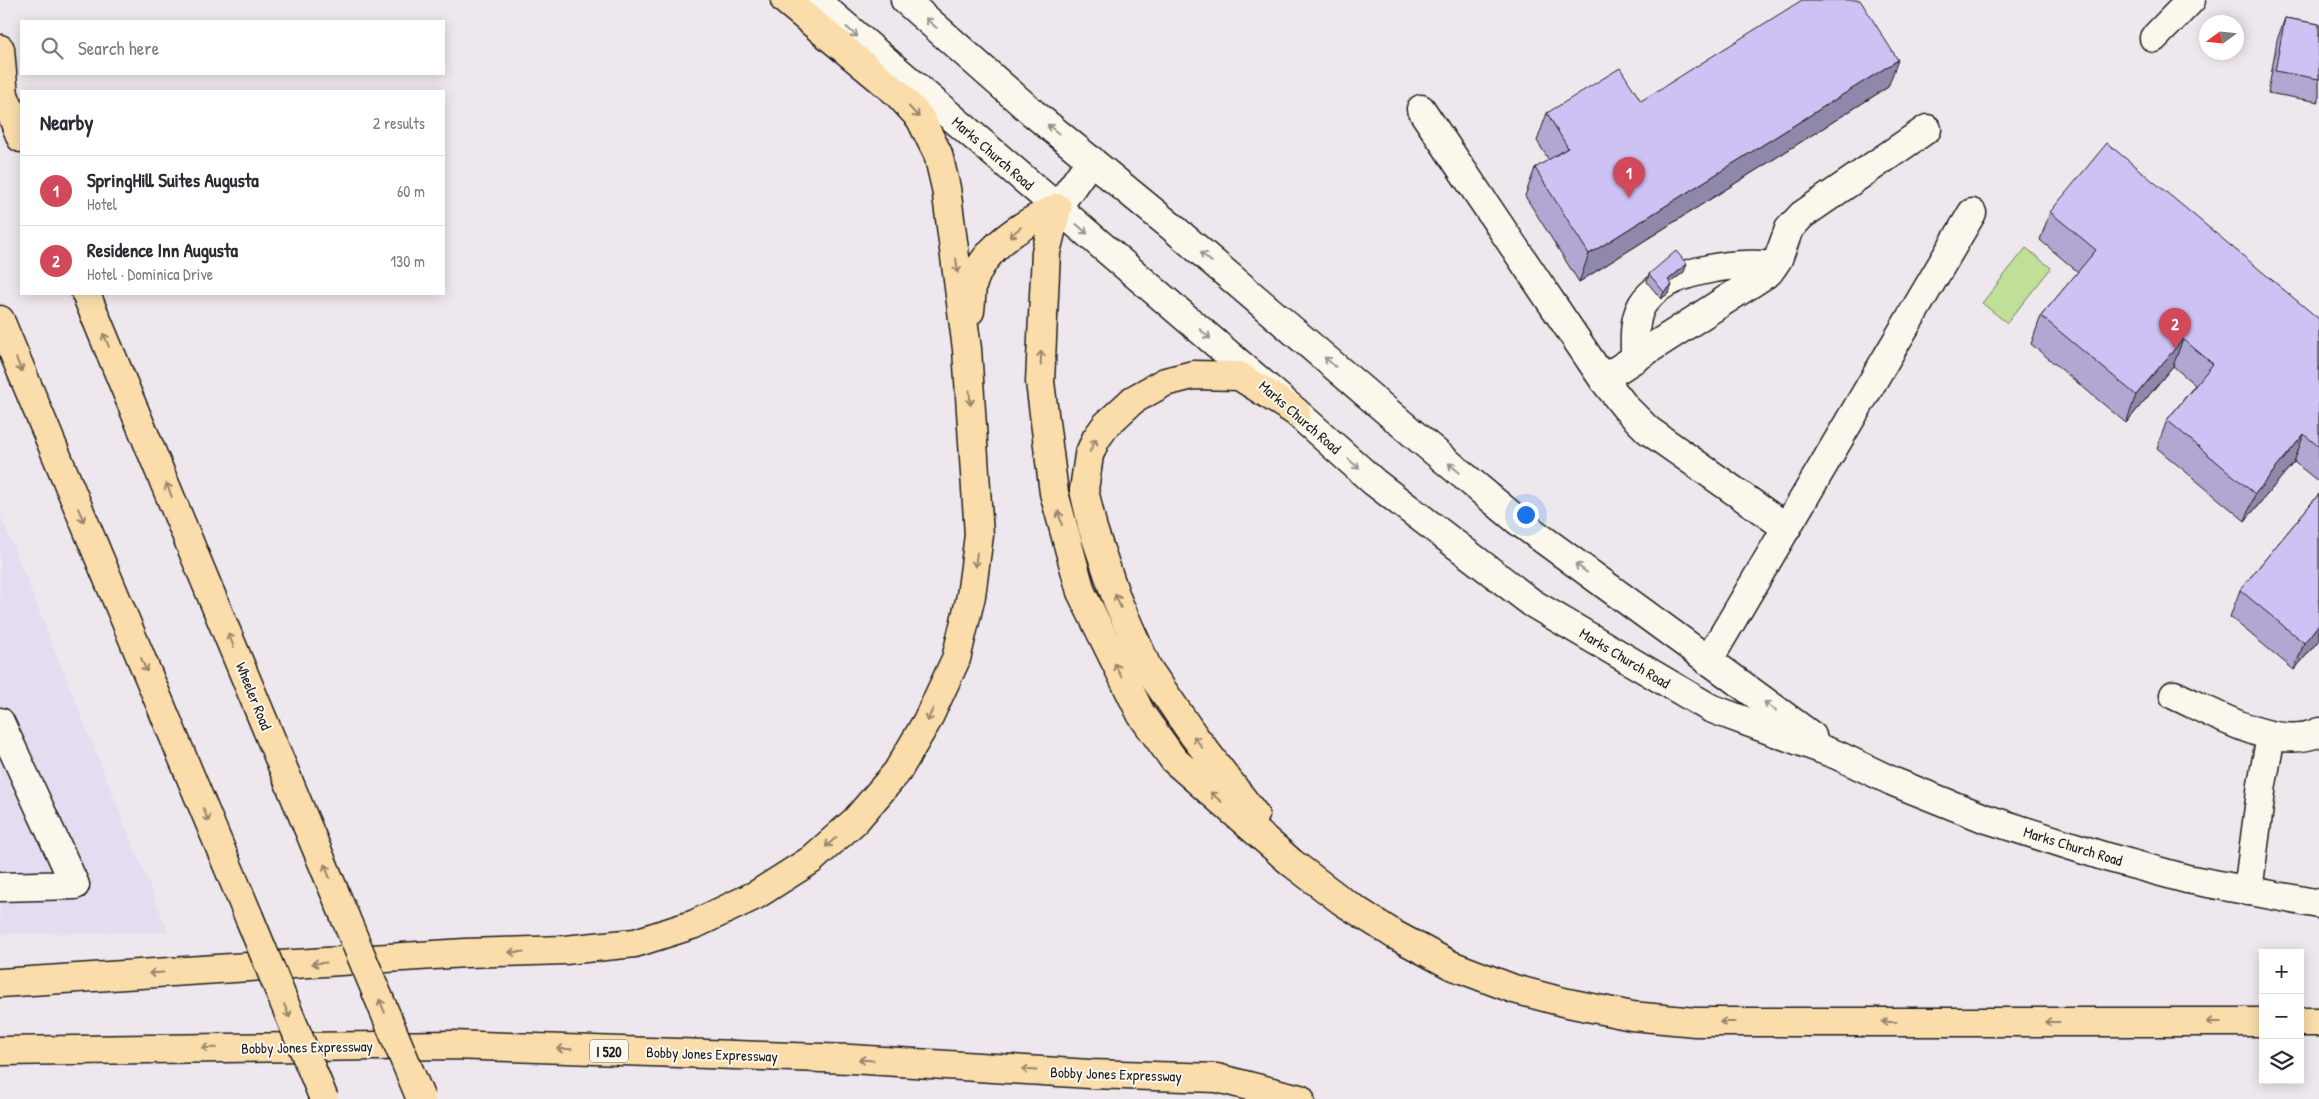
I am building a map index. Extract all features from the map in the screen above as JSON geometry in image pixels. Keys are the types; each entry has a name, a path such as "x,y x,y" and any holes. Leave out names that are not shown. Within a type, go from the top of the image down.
{"main road":[{"path":"0,983 465,954 565,950 635,943 695,924 748,899 811,860 855,821 898,772 927,721 956,659 971,596 979,535 966,350 946,188 938,154 920,118 896,93 785,0"},
{"path":"0,50 2,91 20,136"},
{"path":"966,350 972,286 983,261 1028,221 1057,208"},
{"path":"1057,208 1046,252 1040,382 1054,493 1081,592 1141,714 1174,760 1292,863 1350,906 1395,935 1452,965 1514,989 1563,1002 1632,1016 1695,1022 2259,1022"},
{"name":"Wheeler Road","path":"86,295 421,1099"},
{"path":"0,320 324,1099"},
{"path":"1292,863 1194,736 1148,669 1117,600 1094,529 1084,490 1089,455 1101,432 1133,400 1165,382 1193,376 1239,376 1296,412"},
{"path":"2304,1022 2319,1022"},
{"name":"Bobby Jones Expressway","path":"0,1051 452,1045 841,1059 1090,1074 1217,1078 1300,1099"}],"street":[{"name":"Marks Church Road","path":"815,0 1296,412 1374,482 1532,603 1710,708 1837,755 1894,782 1984,818 2106,857 2187,878 2319,904"},
{"name":"Marks Church Road","path":"905,0 1033,113 1518,521 1837,755"},
{"path":"2154,38 2191,0"},
{"path":"1421,109 1604,379 1626,408 1648,430 1787,528"},
{"path":"1604,379 1769,272 1778,259 1790,229 1802,215 1928,129"},
{"path":"1057,208 1091,160"},
{"path":"1708,661 1972,214"},
{"path":"1635,358 1636,324 1642,306 1653,293 1674,280 1717,266 1743,264 1773,266"},
{"path":"2174,695 2271,736 2283,739 2308,738 2319,732"},
{"path":"0,722 74,885 0,886"},
{"path":"2248,891 2262,784 2271,736"}],"shaded area":[{"path":"0,514 168,932 0,934"}],"green space":[{"path":"2026,248 2051,268 2007,323 1982,303"}],"building":[{"path":"1802,0 1860,0 1898,60 1589,254 1535,168 1568,148 1547,113 1620,68 1641,101"},
{"path":"2285,18 2319,24 2319,79 2275,71"},
{"path":"2107,143 2319,319 2319,447 2304,434 2255,494 2167,420 2213,364 2183,339 2136,395 2041,316 2096,250 2050,212"},
{"path":"1676,251 1687,264 1668,280 1672,285 1664,292 1649,274"},
{"path":"2319,494 2319,624 2304,643 2240,590"}],"place":[{"name":"SpringHill Suites Augusta","path":"1629,198"},
{"name":"Residence Inn Augusta","path":"2175,349"}]}
